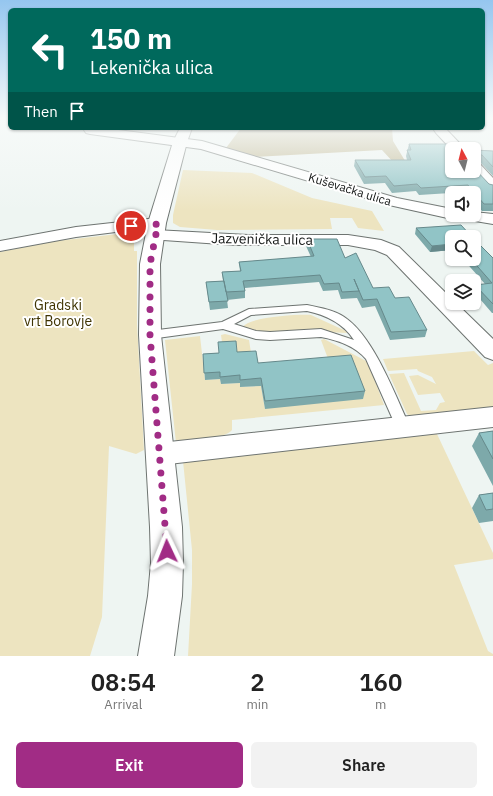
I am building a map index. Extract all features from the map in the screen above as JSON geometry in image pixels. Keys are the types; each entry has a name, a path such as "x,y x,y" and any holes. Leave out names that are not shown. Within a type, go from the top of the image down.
{"street":[{"path":"156,656 165,596 167,563 150,335 150,264 156,229 179,150"},
{"name":"Kuševačka ulica","path":"219,150 394,202 445,213"},
{"path":"481,174 493,187"},
{"path":"481,217 493,219"},
{"name":"Jazvenička ulica","path":"0,246 76,232 156,229 261,240 353,241 385,246 393,251 493,352"},
{"path":"160,454 493,417"}],"lane":[{"path":"150,335 224,325 249,312 307,308 317,309 334,316 350,327 368,353 403,427"},
{"path":"224,325 256,335 270,336 312,333 330,335 354,344 368,353"}],"green space":[{"path":"183,170 252,173 312,198 372,211 384,231 358,228 352,218 330,218 332,229 217,230 180,227 173,223 173,215"},
{"name":"Gradski vrt Borovje","path":"118,234 132,237 134,239 134,251 137,251 137,324 144,450 136,454 109,446 102,617 90,656 0,656 0,252 56,241"},
{"path":"296,315 311,315 346,331 347,333 326,332 265,334 243,327 254,321 264,319"},
{"path":"225,334 249,340 252,359 223,349 221,335"},
{"path":"200,336 205,380 220,379 221,384 240,383 241,387 261,386 265,409 330,364 321,340 324,339 368,362 384,405 232,420 232,430 222,436 176,443 165,340"},
{"path":"474,351 488,365 493,363 493,409 412,418 407,414 389,374 404,373 421,411 436,410 440,403 445,402 440,393 418,395 409,376 418,375 436,384 432,377 418,371 417,369 388,371 383,359"},
{"path":"437,434 493,553 493,559 454,565 488,651 493,654 493,656 188,656 192,584 192,550 183,461"}],"shaded area":[{"path":"231,150 398,150 407,164 394,163 382,150 254,157"}],"building":[{"path":"407,150 445,150 445,178 481,178 481,175 489,184 493,185 493,204 484,204 481,200 481,186 468,185 421,188 417,184 394,186 386,176 365,177 355,160 411,160"},
{"path":"481,150 493,151 493,167 482,155"},
{"path":"461,225 466,230 445,230 445,245 432,246 416,228"},
{"path":"307,239 337,239 345,258 356,253 373,288 389,287 395,298 409,297 427,330 391,332 377,299 363,300 354,279 359,291 342,292 339,283 324,284 320,275 243,281 245,291 226,292 222,272 241,271 239,262 314,256"},
{"path":"481,246 493,258 493,304 481,291 481,284 492,283 477,266 481,266"},
{"path":"224,281 228,301 209,302 206,282"},
{"path":"236,341 237,352 256,351 258,363 351,355 365,391 265,401 261,378 240,380 240,375 220,377 220,372 204,373 203,354 219,353 218,342"},
{"path":"493,431 493,459 479,433"},
{"path":"493,493 493,509 486,510 479,495"}],"route":[{"path":"131,226 158,224 152,246 150,264 150,335 167,551"}]}
